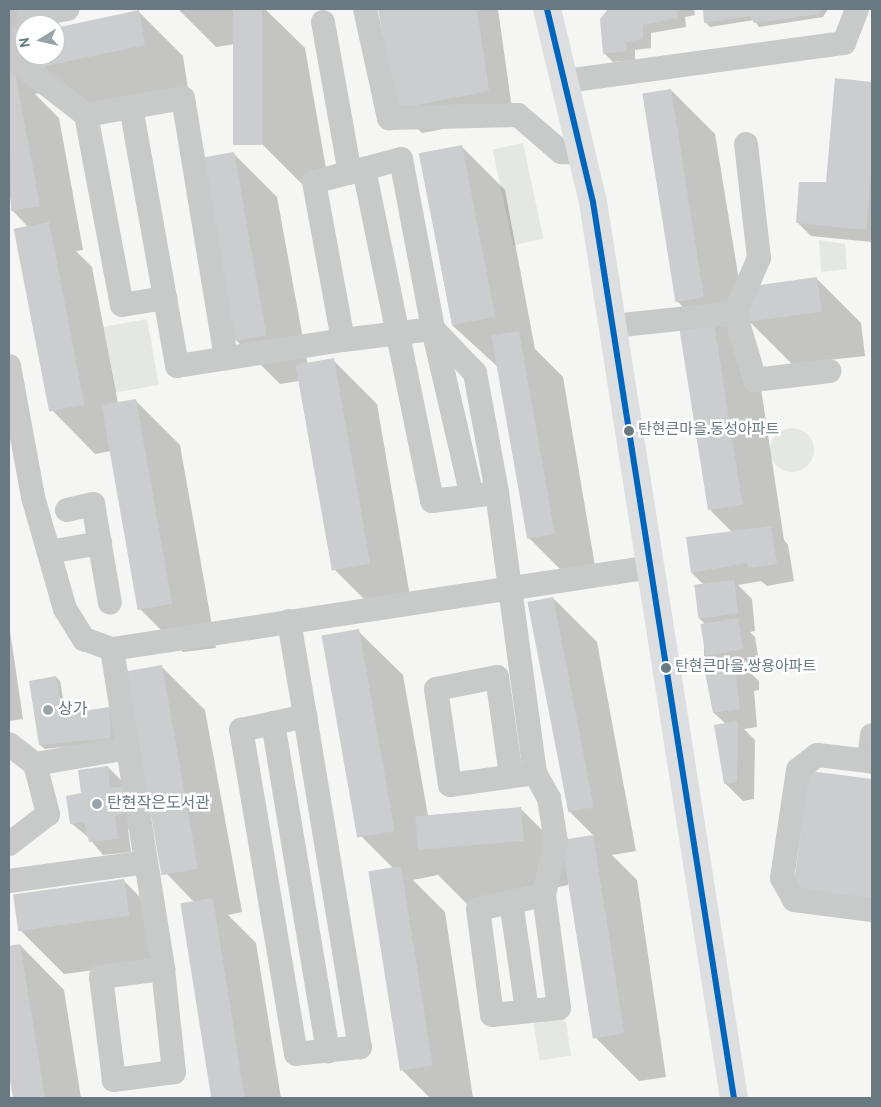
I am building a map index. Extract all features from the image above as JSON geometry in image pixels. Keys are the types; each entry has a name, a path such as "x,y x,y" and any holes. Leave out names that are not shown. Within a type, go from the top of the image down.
{"main road":[{"path":"547,9 582,153 613,326 733,1097"}],"street":[{"path":"47,15 67,9"},
{"path":"365,9 389,118 518,115 561,152 582,153"},
{"path":"566,81 844,43 857,9"},
{"path":"324,22 357,171 397,333 432,501 497,492"},
{"path":"14,63 86,115 122,305 164,298"},
{"path":"86,115 184,98 226,358"},
{"path":"131,107 177,366 343,340 433,329"},
{"path":"746,144 759,258 735,313 755,380 829,371"},
{"path":"343,340 314,182 401,159 433,329 472,496"},
{"path":"613,326 735,313"},
{"path":"433,329 475,373 497,492 535,772 548,798 556,842 544,895 559,1008 492,1015 478,909 544,895"},
{"path":"9,366 33,497 65,609 84,639 112,649 651,567"},
{"path":"67,510 94,504 110,603"},
{"path":"49,552 100,543"},
{"path":"289,621 305,716 360,1047 296,1054 241,730 305,716"},
{"path":"112,649 163,969 174,1072 114,1080 101,977 163,969"},
{"path":"511,775 497,677 436,689 450,785 535,772"},
{"path":"273,723 328,1050"},
{"path":"872,735 871,762 817,755 798,770 782,878 794,900 872,910"},
{"path":"9,744 35,764 48,814 9,844"},
{"path":"35,764 128,748"},
{"path":"9,881 146,862"},
{"path":"271,908 335,897"},
{"path":"511,902 527,1011"}],"shaded area":[{"path":"523,143 543,239 513,245 493,149"},
{"path":"819,240 845,244 847,269 821,272"},
{"path":"147,319 159,385 115,393 104,327"},
{"path":"796,428 808,434 813,441 813,459 808,466 801,471 788,472 780,469 773,462 770,446 773,438 780,431"},
{"path":"565,1017 571,1056 539,1061 533,1022"}],"building":[{"path":"233,9 262,9 262,145 233,145"},
{"path":"378,9 477,9 489,91 396,109"},
{"path":"608,9 677,9 678,18 643,25 643,39 626,42 627,51 603,54 600,19"},
{"path":"703,9 822,9 819,14 754,23 750,16 704,23"},
{"path":"139,10 145,45 65,62 65,26"},
{"path":"15,72 40,206 11,211 9,74"},
{"path":"835,78 872,82 872,158 866,230 796,223 799,182 826,182"},
{"path":"671,89 704,297 675,302 642,94"},
{"path":"462,145 495,317 452,325 419,153"},
{"path":"234,152 266,335 230,342 198,158"},
{"path":"49,222 84,405 49,411 14,229"},
{"path":"817,277 822,312 748,322 743,287"},
{"path":"714,324 743,505 708,510 679,329"},
{"path":"519,331 555,534 527,539 491,336"},
{"path":"334,358 370,564 332,571 296,365"},
{"path":"136,399 172,604 138,610 102,405"},
{"path":"771,526 777,564 748,568 747,563 691,573 686,537"},
{"path":"734,580 738,614 698,619 694,585"},
{"path":"553,597 594,807 568,812 527,602"},
{"path":"738,618 743,650 705,656 700,624"},
{"path":"359,629 395,831 357,837 322,636"},
{"path":"741,662 742,673 736,674 740,709 713,713 704,667"},
{"path":"162,665 198,869 162,875 126,671"},
{"name":"상가","path":"56,676 63,714 109,707 111,738 39,745 29,681"},
{"path":"738,721 737,782 724,784 714,725"},
{"name":"탄현작은도서관","path":"108,766 110,788 124,786 128,812 115,816 118,839 89,842 84,822 70,824 66,796 81,793 78,770"},
{"path":"809,771 872,779 872,900 793,890"},
{"path":"521,807 524,841 418,850 415,816"},
{"path":"593,835 624,1034 593,1039 561,840"},
{"path":"401,866 433,1066 400,1071 368,871"},
{"path":"124,879 129,916 18,931 13,895"},
{"path":"213,898 245,1098 211,1098 180,903"},
{"path":"20,944 45,1098 13,1098 9,1074 9,946"}],"transit line":[{"path":"547,9 593,202 734,1098"}],"place":[{"name":"탄현큰마을.동성아파트","path":"629,431"},
{"name":"탄현큰마을.쌍용아파트","path":"666,668"},
{"name":"상가","path":"48,710"},
{"name":"탄현작은도서관","path":"97,804"}]}
